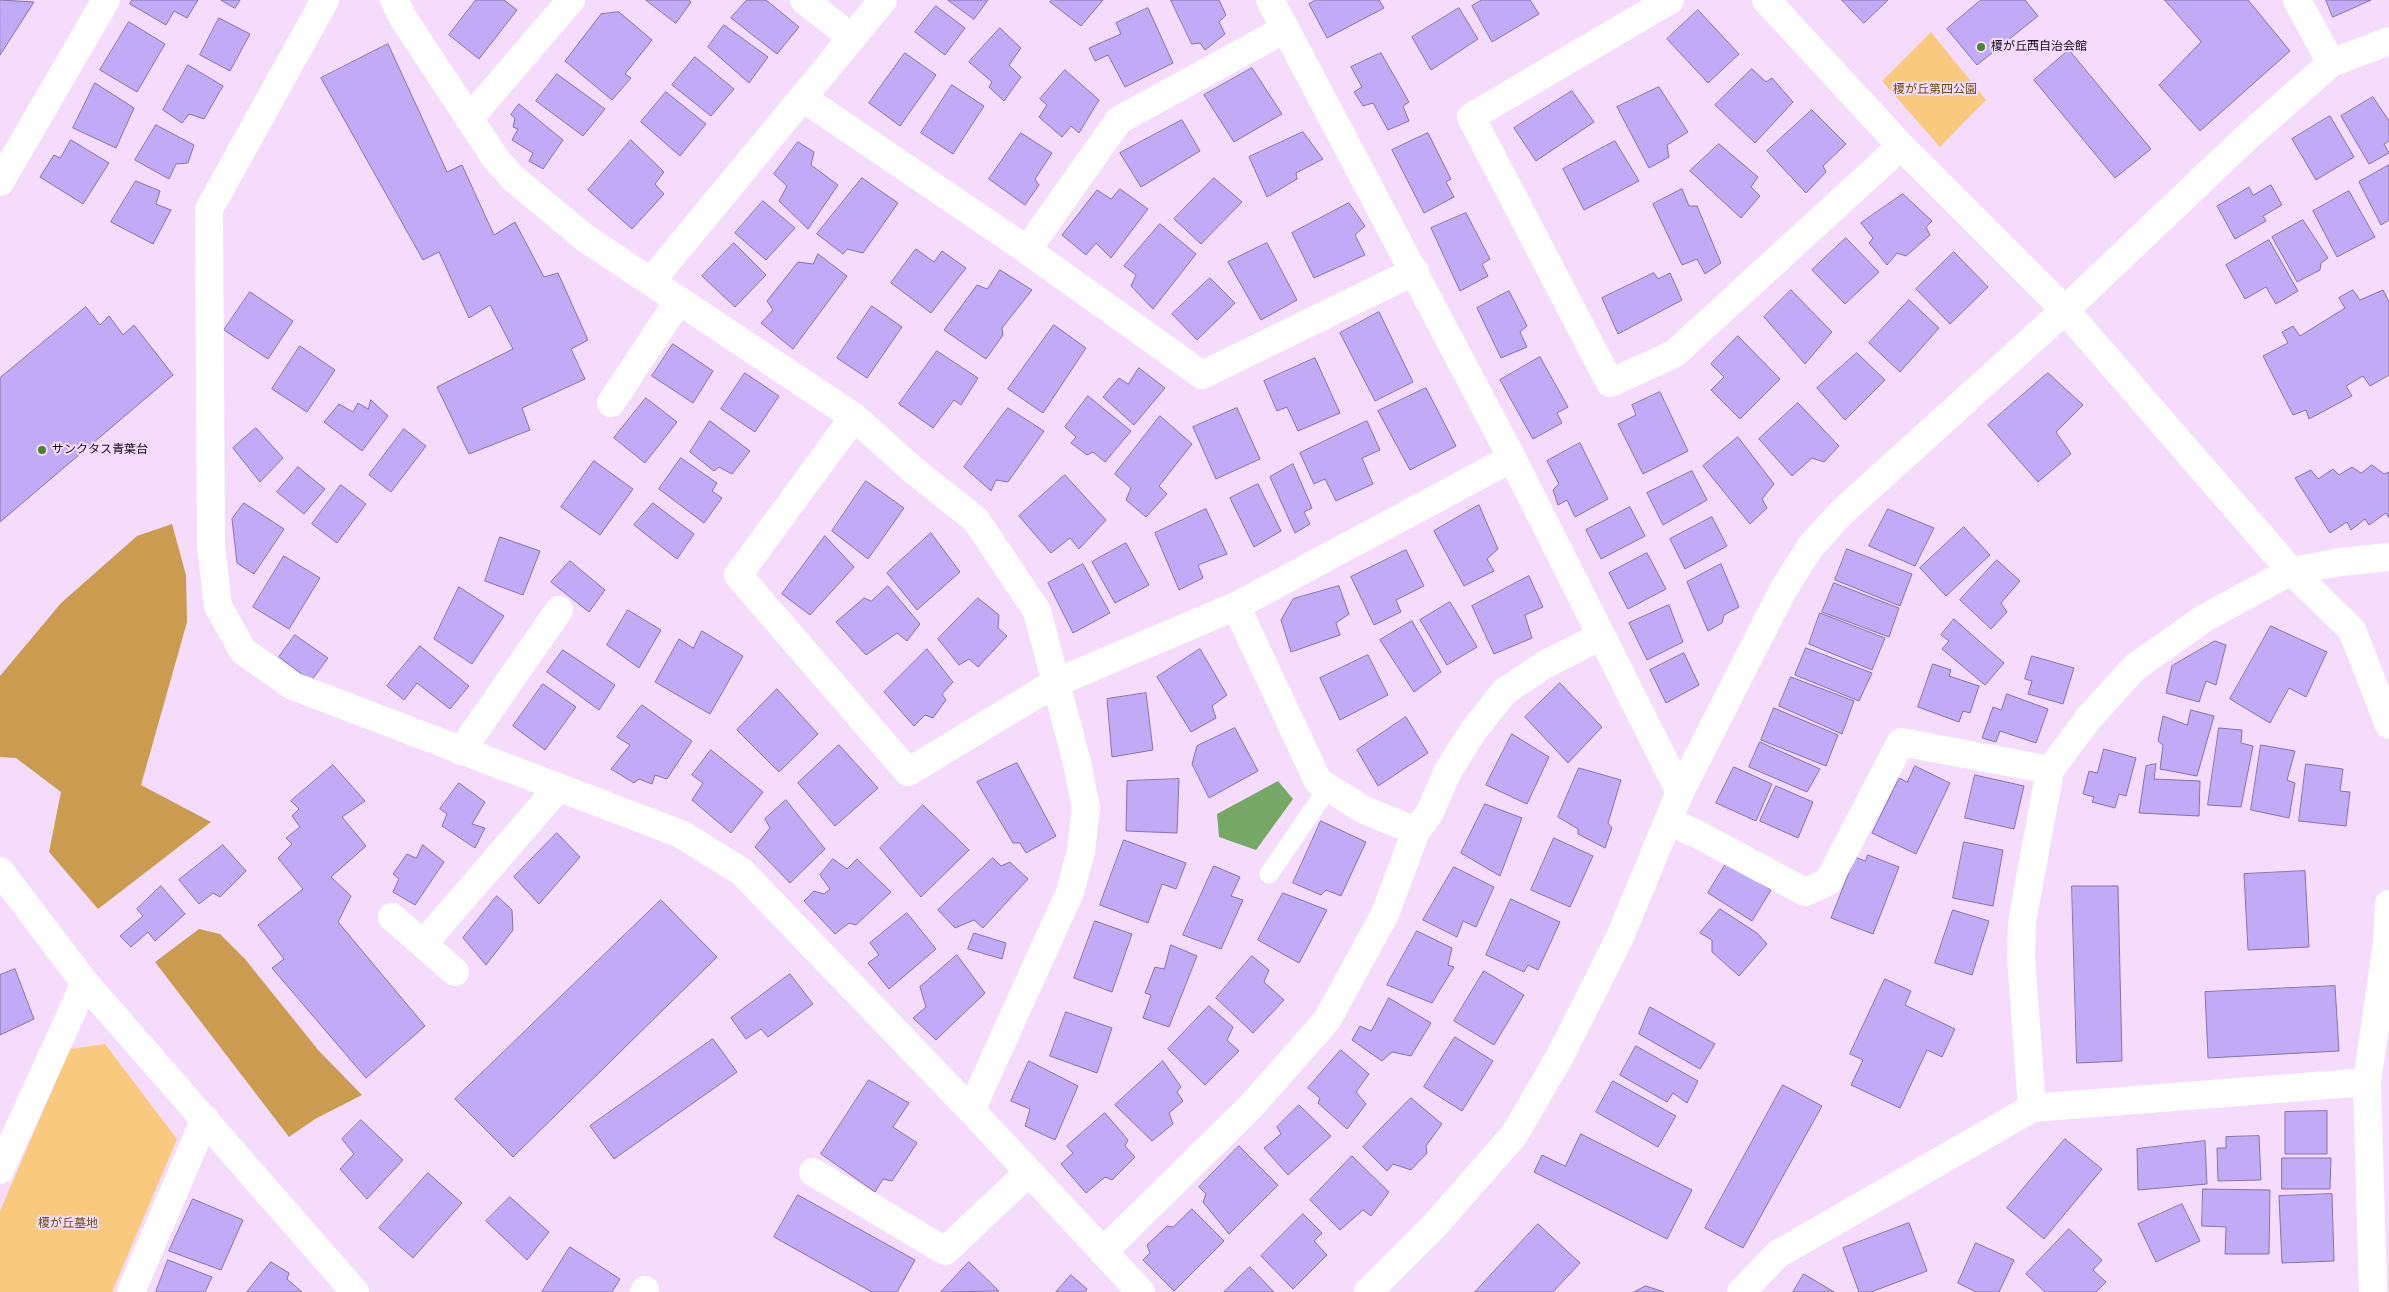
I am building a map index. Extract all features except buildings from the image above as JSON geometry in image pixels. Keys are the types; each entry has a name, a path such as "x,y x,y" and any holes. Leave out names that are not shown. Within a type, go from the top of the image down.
{"street":[{"path":"0,182 106,0"},
{"path":"325,0 209,209 211,546 218,606 243,651 292,686 558,788 634,814 681,834 742,872 971,1110 1142,1292"},
{"path":"394,0 403,18 469,119 496,159 514,179 585,238 652,280 854,417 912,469 976,520 1037,611 1077,763 1086,808 1081,851 1070,892 971,1110"},
{"path":"469,119 571,0"},
{"path":"804,0 852,38"},
{"path":"652,280 883,0"},
{"path":"1270,0 1415,271 1512,458 1680,792"},
{"path":"1670,0 1472,117 1610,383 1674,354 1901,146"},
{"path":"1766,0 1901,146 2065,310 2291,571 2352,630 2389,725"},
{"path":"2297,0 2331,63"},
{"path":"1028,250 1120,120 1285,30"},
{"path":"1368,1292 1435,1225 1514,1135 1560,1056 1619,939 1680,792 1783,590 1811,546 1843,511 2065,310 2247,137 2331,63 2389,41"},
{"path":"803,98 1028,250 1202,374 1415,271"},
{"path":"611,403 679,300"},
{"path":"854,417 738,575 908,772 1055,683 1236,606 1512,458"},
{"path":"2032,1108 2021,957 2022,922 2050,770 2088,719 2134,668 2203,619 2291,571 2341,562 2389,557"},
{"path":"1236,606 1318,781 1364,810 1416,831"},
{"path":"461,751 560,610"},
{"path":"1103,1252 1253,1104 1327,1020 1385,914 1416,831 1429,814 1448,771 1473,731 1504,692 1544,665 1601,636"},
{"path":"1668,821 1699,834 1805,892 1828,882 1901,742 2050,770"},
{"path":"423,944 558,788"},
{"path":"0,871 85,983 355,1292"},
{"path":"2373,1292 2368,1082 2388,943 2389,904"},
{"path":"392,917 455,972"},
{"path":"0,1170 85,983"},
{"path":"1741,1292 1778,1254 2032,1108 2368,1082"},
{"path":"131,1292 205,1119"},
{"path":"813,1172 944,1251 1029,1172"}],"lane":[{"path":"1269,874 1328,788"}],"green space":[{"name":"榎が丘第四公園","path":"1931,32 1986,100 1940,147 1882,81"},
{"name":"榎が丘墓地","path":"105,1044 177,1139 112,1292 0,1292 0,1211 70,1049"}],"shaded area":[{"path":"172,524 186,575 187,622 141,785 211,822 98,909 49,852 61,792 16,758 0,757 0,676 61,603 137,536"},
{"path":"1278,781 1293,799 1256,850 1219,837 1217,814"},
{"path":"199,929 220,934 245,959 319,1051 362,1095 315,1119 289,1137 155,962"}],"place":[{"name":"榎が丘西自治会館","path":"1981,47"},
{"name":"サンクタス青葉台","path":"42,450"}]}
